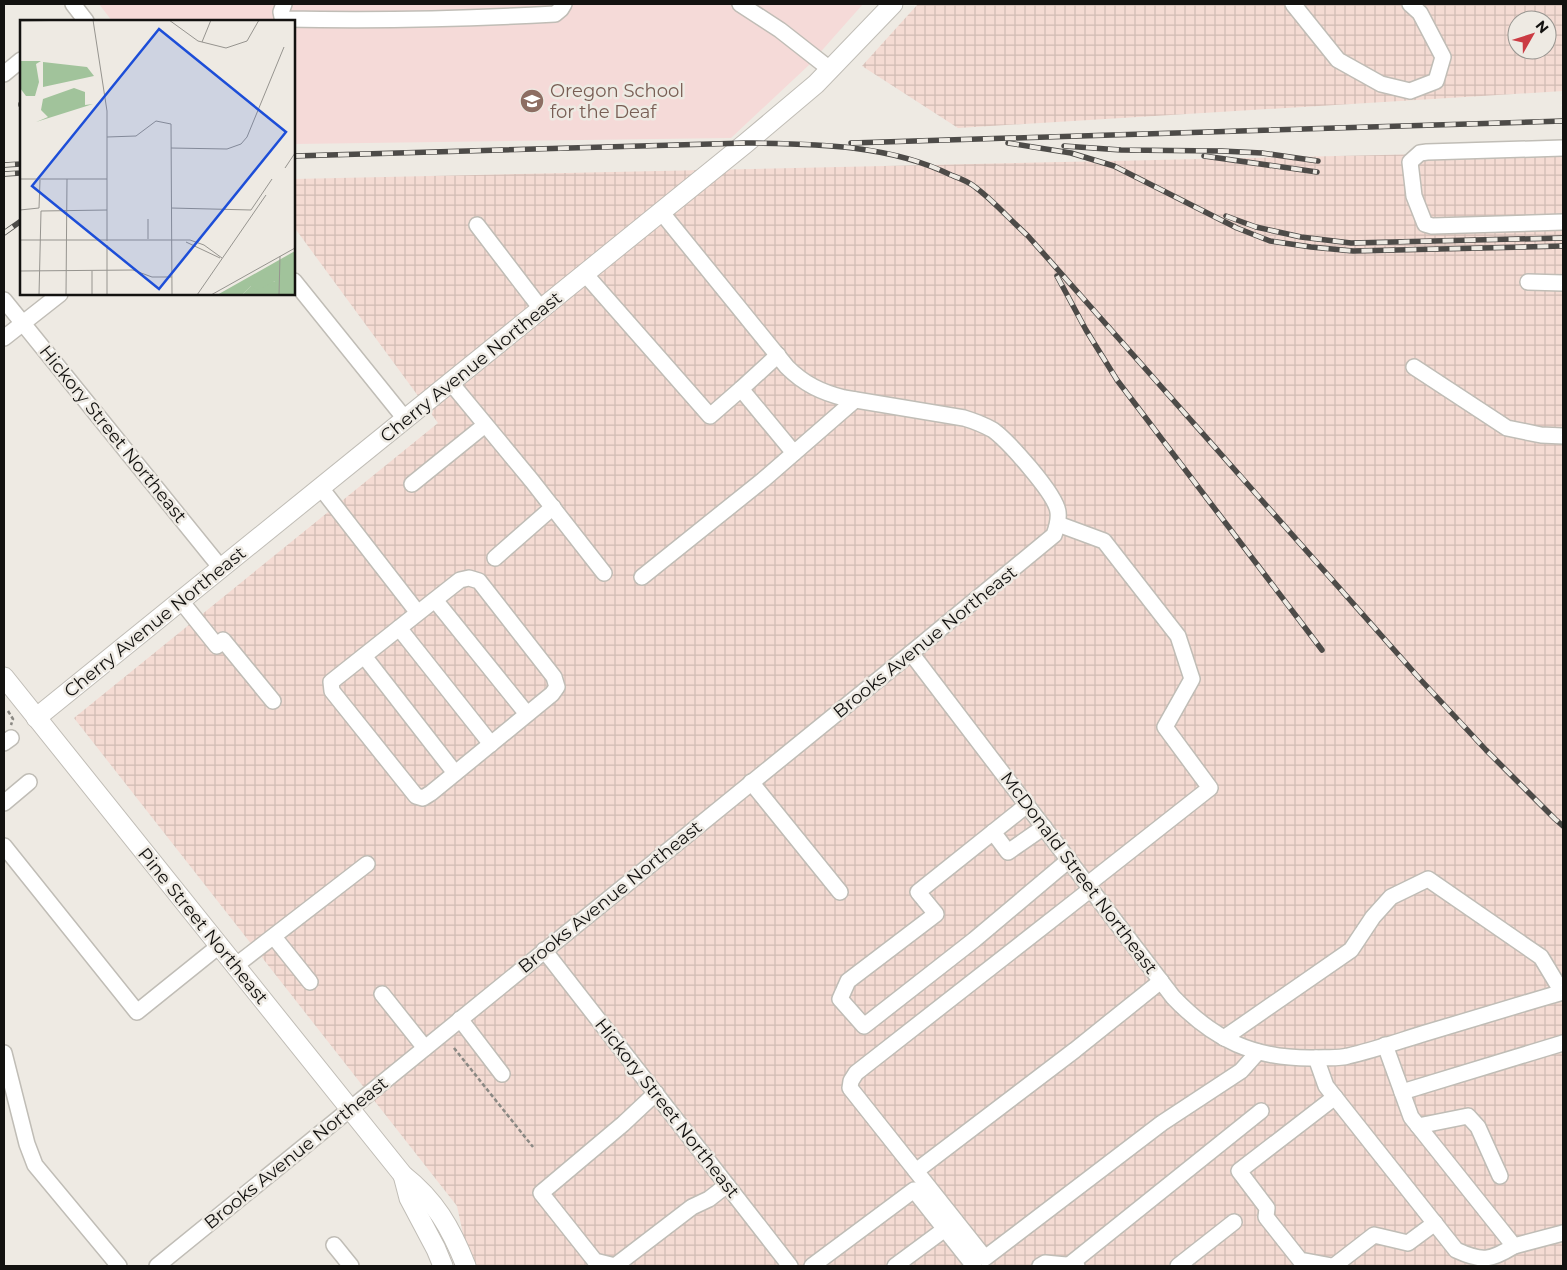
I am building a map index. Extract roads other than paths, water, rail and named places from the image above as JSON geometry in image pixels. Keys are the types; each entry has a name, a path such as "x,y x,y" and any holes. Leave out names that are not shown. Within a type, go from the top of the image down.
{"main road":[{"name":"Cherry Avenue Northeast","path":"36,718 662,213 816,84 893,4"},
{"name":"Pine Street Northeast","path":"4,678 403,1175 420,1188 443,1219 466,1266"},
{"name":"Pine Street Northeast","path":"403,1175 409,1198 443,1266"}],"street":[{"path":"281,14 286,19 319,20 492,17 555,14 564,4"},
{"path":"740,4 780,30 831,70"},
{"path":"1292,4 1338,60 1381,84 1410,91 1436,81 1443,57 1420,13 1410,4"},
{"path":"4,74 20,61"},
{"path":"1563,148 1427,152 1420,153 1410,162 1414,196 1424,224 1432,226 1563,222"},
{"path":"662,213 798,378 825,393 855,400 964,418 994,431 1011,446 1049,493 1058,512 1058,524 1104,541 1178,636 1192,679 1164,727 1210,788 856,1073 851,1081 850,1088 986,1258 1162,1123 1233,1077 1258,1052"},
{"path":"478,225 542,310"},
{"path":"586,275 710,416 778,355"},
{"path":"295,282 406,420"},
{"path":"1528,282 1563,283"},
{"path":"4,338 59,295"},
{"name":"Hickory Street Northeast","path":"4,300 222,568"},
{"path":"1414,367 1507,428 1541,435 1563,436"},
{"path":"451,383 604,573"},
{"path":"741,389 794,453"},
{"path":"642,577 763,480 855,400"},
{"path":"412,484 485,425"},
{"path":"321,488 418,613"},
{"path":"495,558 552,507"},
{"name":"Brooks Avenue Northeast","path":"163,1264 544,950 1046,543 1054,535 1058,524"},
{"path":"469,578 479,581 554,677 557,687 552,694 423,798 416,796 332,691 331,682 418,613 460,580 469,578"},
{"path":"435,600 527,714"},
{"path":"181,601 217,646 223,640 273,701"},
{"path":"399,628 491,744"},
{"name":"McDonald Street Northeast","path":"911,653 1161,981 1191,1015 1206,1028 1224,1038 1240,1046 1275,1056 1294,1058 1346,1057 1563,992"},
{"path":"364,656 455,773"},
{"path":"4,803 29,782"},
{"path":"751,782 840,892"},
{"path":"1027,805 918,892 936,914 848,981 840,998 864,1026 974,940 1069,860"},
{"path":"993,832 1008,852 1044,827"},
{"path":"4,846 138,1012 219,946"},
{"path":"235,966 367,864"},
{"path":"1224,1038 1351,950 1373,917 1391,897 1428,879 1541,957 1563,992"},
{"path":"274,937 310,982"},
{"name":"Hickory Street Northeast","path":"544,950 790,1266"},
{"path":"916,1171 1161,981"},
{"path":"382,994 425,1048"},
{"path":"460,1019 502,1074"},
{"path":"1402,1092 1563,1043"},
{"path":"1385,1046 1411,1118 1514,1246"},
{"path":"4,1053 27,1144 35,1165 118,1266"},
{"path":"1316,1058 1326,1086 1456,1250 1474,1258 1496,1257 1514,1246 1563,1233"},
{"path":"656,1093 623,1124 541,1193 595,1261 614,1266 692,1207 709,1199 727,1185"},
{"path":"1335,1097 1239,1171 1267,1208 1266,1217 1300,1260 1333,1266 1374,1236 1408,1244 1435,1223"},
{"path":"1040,1266 1045,1263 1076,1266 1260,1111"},
{"path":"1418,1126 1468,1116 1478,1127 1500,1176"},
{"path":"812,1266 914,1190 974,1266"},
{"path":"1178,1266 1234,1222"},
{"path":"895,1266 945,1229"},
{"path":"334,1245 351,1266"}],"railway":[{"path":"851,143 1563,121"},
{"path":"295,156 746,143 825,145 902,157 966,181 989,198 1028,236 1419,678 1486,750 1563,826"},
{"path":"1008,143 1071,153 1114,166 1237,228 1270,241 1353,251 1563,246"},
{"path":"1064,146 1121,150 1262,153 1318,161"},
{"path":"1204,156 1317,172"},
{"path":"4,165 20,164"},
{"path":"4,174 20,173"},
{"path":"1226,216 1256,227 1301,237 1351,243 1563,238"},
{"path":"4,233 20,222"},
{"path":"1057,276 1086,330 1117,380 1322,650"}],"place":[{"name":"Oregon School for the Deaf","path":"532,101"}]}
